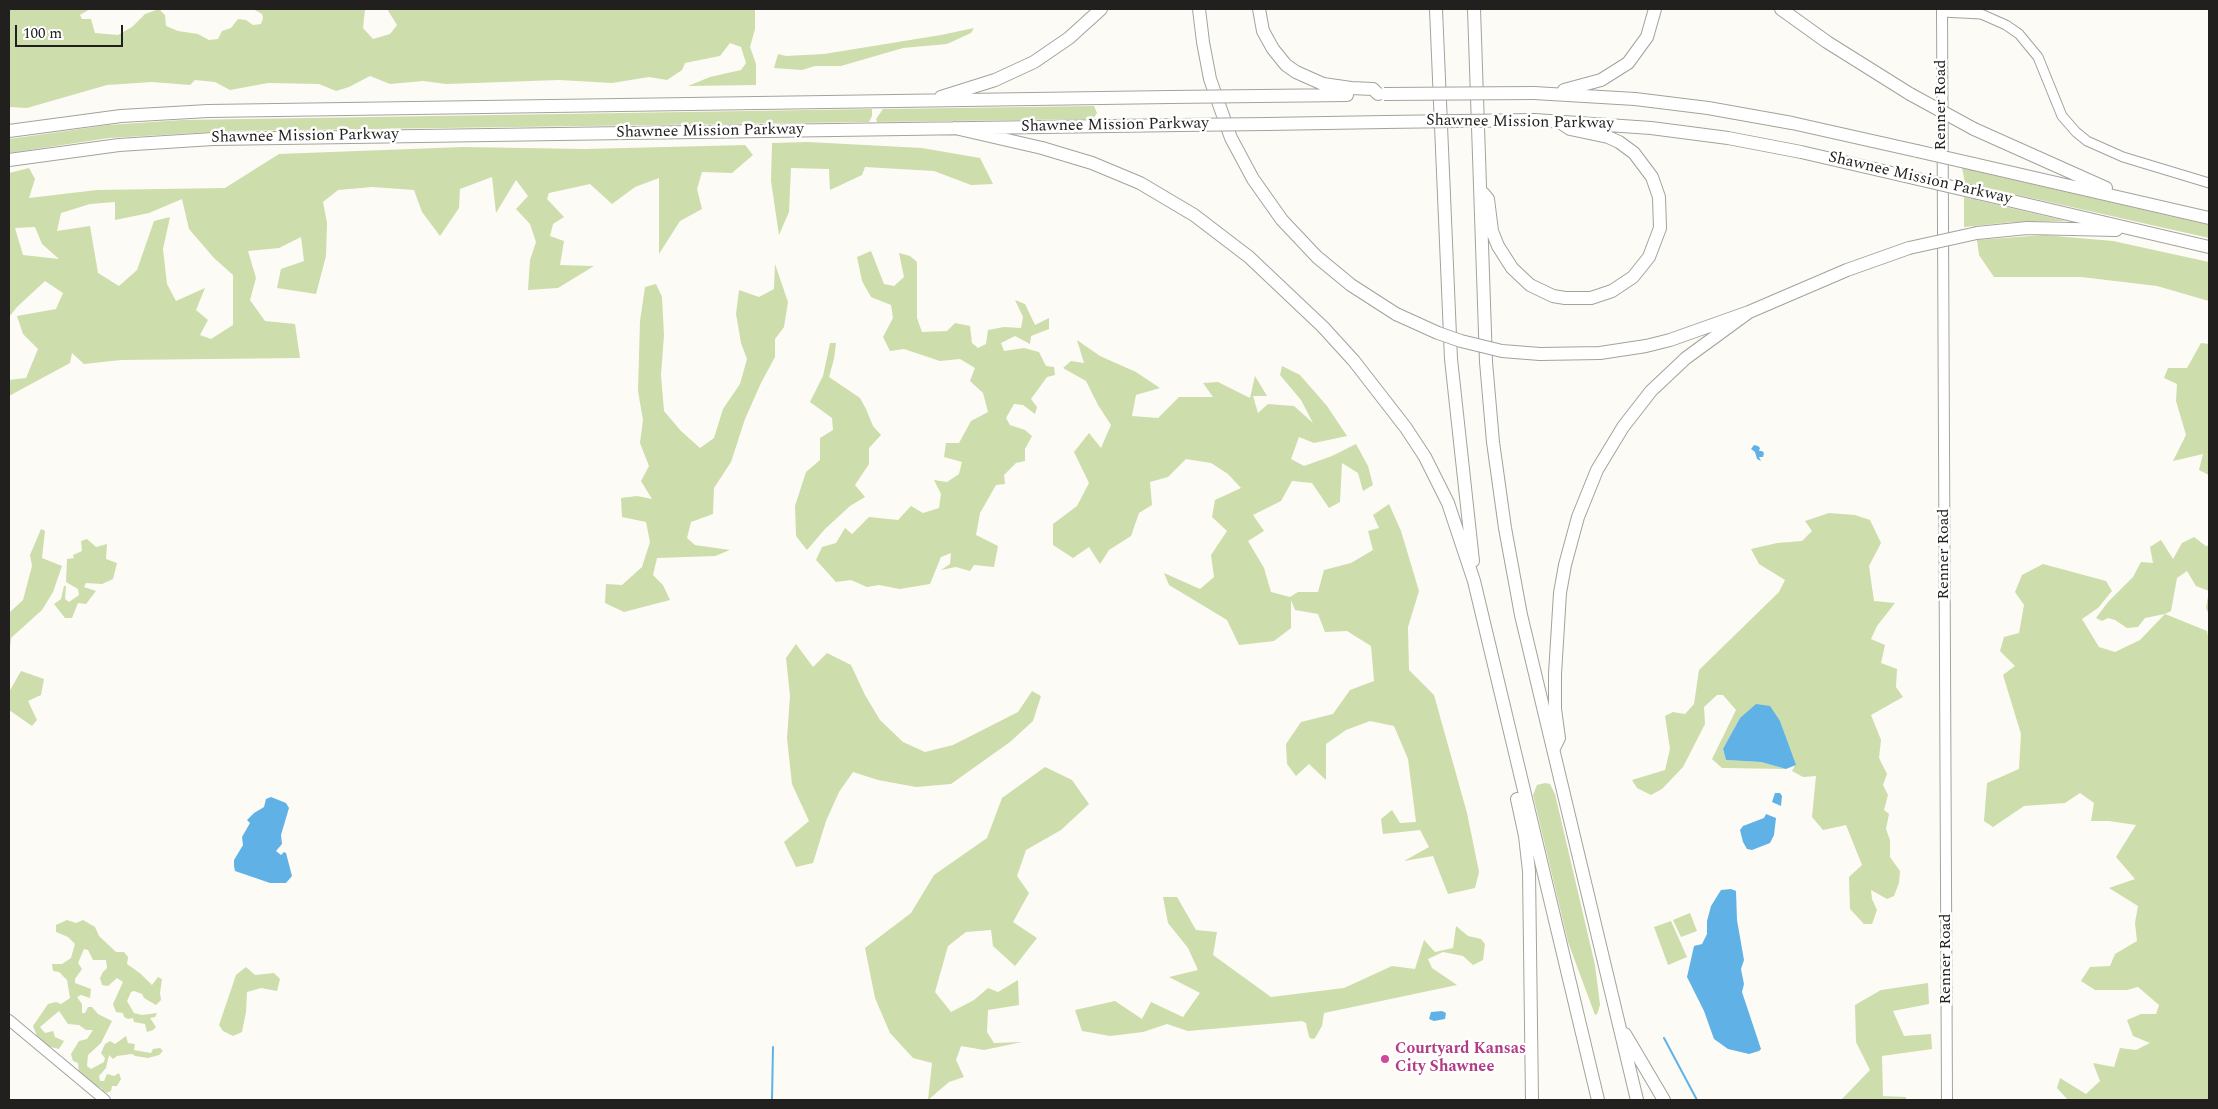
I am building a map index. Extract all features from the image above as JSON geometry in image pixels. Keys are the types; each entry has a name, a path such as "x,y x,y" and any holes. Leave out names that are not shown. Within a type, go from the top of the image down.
{"highway":[{"path":"927,101 995,80 1034,62 1069,38 1101,9"},
{"path":"1199,9 1206,61 1218,107 1238,152 1257,186 1282,220 1316,257 1351,285 1396,314 1461,341 1502,350 1540,354 1600,354 1646,346 1701,330 1847,270 1909,248 1977,233 2028,228 2144,231"},
{"path":"1259,9 1267,40 1286,65 1310,80 1323,84 1373,89 1381,94"},
{"path":"1428,9 1429,28 1436,33"},
{"path":"1436,9 1451,359 1474,581"},
{"path":"1551,94 1601,80 1621,69 1636,54 1647,37 1655,9"},
{"path":"1781,9 1827,42 1910,94 1974,129 2136,201"},
{"path":"1476,12 1479,188 1486,362 1498,479 1521,615 1637,1100"},
{"name":"Shawnee Mission Parkway","path":"9,132 121,116 208,111 1534,93 1635,99 1716,109 1792,123 2209,218"},
{"name":"Shawnee Mission Parkway","path":"9,160 110,146 213,138 1535,120 1652,128 1728,138 1801,152 2209,247"},
{"path":"1479,188 1488,199 1492,231 1498,246 1512,268 1530,285 1541,291 1565,298 1590,298 1612,291 1633,277 1649,257 1660,228 1659,197 1652,177 1634,153 1619,142 1608,137 1570,129 1558,121"},
{"path":"955,128 1069,154 1114,172 1178,204 1223,236 1256,263 1323,327 1354,360 1406,428 1425,457 1448,503 1474,581 1508,730 1598,1100"},
{"path":"1553,751 1559,738 1555,709 1555,674 1560,593 1571,540 1594,478 1610,446 1651,391 1693,352 1748,312"},
{"path":"1508,730 1507,751 1525,836 1529,871 1532,1100"},
{"path":"1618,1022 1664,1100"}],"main road":[{"name":"Renner Road","path":"1942,10 1947,1100"},
{"path":"9,1020 105,1100"}],"street":[{"path":"1942,10 1981,14 2006,24 2019,34 2038,57 2062,116 2087,141 2123,157 2209,183"}],"green space":[{"path":"9,9 90,9 80,15 82,19 91,19 95,33 118,35 132,27 145,14 159,9 165,15 166,26 178,31 198,34 209,40 218,39 222,31 231,28 238,19 246,20 253,25 261,24 262,14 253,9 365,9 363,28 373,39 390,34 397,25 387,9 755,9 755,29 750,47 756,64 756,85 688,86 710,77 741,70 746,63 741,47 730,43 720,56 685,63 682,70 667,80 649,77 612,83 559,80 446,84 423,81 390,84 370,76 349,87 336,91 319,84 268,83 230,90 215,82 195,80 190,85 152,82 107,85 27,108 9,107"},
{"path":"974,28 971,33 947,44 903,48 841,66 815,66 802,70 774,68 778,54 786,56 824,54"},
{"path":"1094,106 1097,113 1093,119 877,122 876,119 883,109"},
{"path":"872,109 872,116 869,122 229,131 109,138 9,153 9,139 108,125 182,120"},
{"path":"808,142 922,148 980,158 993,184 971,185 934,171 865,167 862,175 830,190 829,169 791,168 789,212 779,235 771,181 772,143"},
{"path":"745,145 753,155 732,173 702,172 697,189 702,209 680,221 659,254 659,178 635,187 612,204 590,184 549,193 547,199 564,217 553,224 550,236 564,241 560,265 594,266 558,288 528,290 530,260 536,242 530,224 516,209 528,196 516,180 496,213 492,177 460,189 459,208 440,236 422,212 414,190 372,187 338,190 323,202 327,223 326,256 316,294 277,288 281,269 304,261 301,237 279,248 248,251 256,278 250,300 265,321 295,324 300,358 121,360 84,364 72,353 70,363 9,396 9,380 26,378 38,349 23,334 17,316 56,309 63,293 45,281 9,317 9,173 29,168 35,179 29,198 97,190 225,188 279,154 463,147 585,149","holes":["182,199 189,229 214,258 233,275 233,325 211,339 200,335 208,320 196,310 205,288 176,301 167,284 163,249 170,217 154,221 137,270 119,286 98,273 90,226 57,231 61,213 90,204 115,202 115,220 149,213","35,227 42,244 59,259 23,255 15,228"]},
{"path":"1962,168 2209,225 2209,238 1965,183"},
{"path":"1964,197 2066,221 2013,222 1964,227"},
{"path":"2044,235 2113,241 2209,262 2209,301 2157,286 2081,277 1994,277 1979,255 1977,240"},
{"path":"871,251 884,284 894,286 904,277 899,253 910,256 917,262 917,318 922,332 947,331 955,323 970,326 972,343 978,348 986,344 988,330 1004,327 1021,328 1023,317 1015,300 1025,304 1035,325 1049,318 1049,329 1031,336 1030,344 1015,336 1001,343 1004,351 1024,348 1039,352 1046,366 1054,367 1055,375 1047,377 1031,399 1037,407 1035,414 1023,405 1014,404 1006,418 1010,425 1025,430 1032,436 1025,449 1025,461 1016,463 1004,475 1005,484 996,485 980,513 976,535 998,546 994,567 974,565 970,571 956,567 941,570 950,564 951,553 941,557 930,584 900,589 879,585 867,587 851,580 836,582 816,560 822,547 836,543 845,528 852,534 869,517 898,520 911,506 923,513 939,508 941,494 934,480 947,482 959,474 962,462 944,457 946,443 959,443 971,421 988,412 983,393 970,381 975,368 960,359 940,361 904,349 890,351 883,337 893,318 891,305 871,297 862,281 857,257"},
{"path":"775,264 788,302 784,327 775,339 775,357 745,419 731,462 714,488 713,514 691,522 687,538 695,545 730,550 715,556 657,558 653,575 663,585 670,600 624,612 605,603 606,584 622,585 642,567 650,542 646,522 622,517 621,498 637,496 652,499 641,481 649,466 640,443 643,420 638,391 640,321 645,287 656,284 662,297 664,335 661,375 664,411 681,431 700,448 714,438 723,409 740,384 747,359 741,343 736,314 739,290 759,297 774,289"},
{"path":"1077,340 1100,356 1136,372 1160,388 1136,395 1132,416 1158,418 1179,397 1213,397 1203,383 1218,382 1250,398 1255,376 1267,396 1253,396 1258,413 1268,404 1294,406 1313,423 1301,400 1280,375 1282,366 1300,375 1327,406 1347,436 1314,443 1299,437 1291,459 1304,466 1332,456 1356,444 1368,466 1373,485 1363,491 1358,473 1342,463 1340,502 1329,508 1312,483 1292,481 1281,501 1253,515 1264,531 1248,541 1264,568 1271,592 1290,597 1298,592 1318,592 1324,570 1351,563 1373,550 1368,531 1379,528 1373,515 1389,504 1401,531 1419,591 1408,627 1409,670 1434,695 1467,813 1479,872 1475,888 1448,894 1433,856 1404,861 1429,847 1420,830 1383,834 1381,819 1392,810 1400,823 1416,822 1408,759 1394,726 1370,721 1346,730 1326,744 1326,780 1309,764 1296,776 1287,764 1286,744 1301,722 1333,714 1350,690 1374,681 1371,646 1347,631 1325,632 1318,614 1295,610 1291,600 1291,628 1274,641 1239,645 1227,620 1169,585 1164,573 1200,589 1214,577 1211,555 1227,531 1212,517 1215,500 1241,488 1228,474 1211,463 1186,459 1168,477 1150,482 1152,505 1139,513 1131,536 1109,550 1100,564 1089,547 1073,558 1053,545 1053,524 1077,506 1089,483 1074,452 1089,433 1101,448 1111,425 1086,381 1063,368 1071,361 1084,363"},
{"path":"830,343 836,343 829,377 860,398 873,426 881,435 869,448 869,464 855,485 865,497 850,506 825,529 807,550 796,536 795,506 806,472 820,460 820,438 833,430 832,418 810,402 823,376"},
{"path":"2201,343 2209,344 2209,475 2199,470 2203,454 2173,461 2186,435 2176,401 2177,384 2164,378 2168,368 2187,368"},
{"path":"1829,513 1855,515 1870,520 1881,543 1869,566 1874,601 1895,603 1877,626 1871,639 1885,645 1881,663 1897,669 1896,687 1903,697 1871,715 1881,740 1879,758 1887,774 1883,785 1888,795 1884,810 1889,814 1886,829 1890,840 1890,857 1900,871 1899,883 1894,896 1887,899 1871,890 1872,899 1877,910 1872,924 1864,924 1850,909 1849,877 1862,865 1846,825 1823,830 1812,817 1816,776 1803,777 1792,771 1795,765 1780,721 1740,718 1723,750 1726,760 1761,762 1786,769 1722,768 1712,759 1736,710 1723,695 1717,695 1704,707 1705,724 1683,767 1662,789 1651,795 1637,788 1632,780 1665,770 1670,749 1665,716 1673,712 1685,714 1694,704 1699,670 1779,592 1785,580 1759,564 1751,549 1777,543 1802,541 1812,531 1805,521"},
{"path":"41,529 45,531 42,558 62,566 53,592 42,610 11,638 9,657 9,613 23,600 32,566 30,555"},
{"path":"2194,537 2206,546 2209,546 2209,591 2196,586 2187,571 2177,578 2171,611 2145,618 2138,627 2127,628 2115,620 2108,618 2102,621 2096,618 2108,602 2133,577 2141,562 2153,563 2150,547 2161,540 2173,559 2182,543"},
{"path":"87,539 96,547 107,544 106,559 117,563 113,579 102,584 86,583 84,587 96,591 86,604 78,603 72,618 65,618 54,604 61,599 64,586 66,586 65,599 69,602 79,595 78,589 66,582 67,559 74,558 73,555 82,551 81,541"},
{"path":"2043,564 2106,581 2112,591 2098,608 2082,619 2099,647 2115,652 2140,640 2165,614 2207,631 2209,642 2209,1100 2068,1100 2057,1088 2060,1078 2086,1094 2100,1081 2093,1063 2114,1067 2120,1048 2136,1050 2150,1043 2133,1036 2127,1020 2141,1014 2156,1014 2159,1005 2138,987 2127,990 2095,990 2081,981 2090,967 2110,966 2115,954 2137,941 2135,923 2138,906 2109,888 2135,879 2116,857 2136,825 2109,821 2091,821 2094,803 2080,793 2065,803 2024,806 1993,827 1984,821 1987,783 2019,769 2021,734 2003,675 2015,666 2000,651 2004,637 2019,633 2024,605 2015,592 2022,575"},
{"path":"2209,591 2209,615 2206,608"},
{"path":"796,644 813,667 827,653 851,665 865,695 880,720 903,742 925,752 953,745 1018,712 1032,691 1041,696 1033,721 1010,742 951,784 916,787 878,780 853,772 839,792 826,821 813,863 796,867 784,842 809,821 792,784 787,738 790,696 786,658"},
{"path":"21,671 44,679 41,695 28,701 37,720 32,726 9,710 9,692"},
{"path":"1045,767 1072,780 1089,804 1061,830 1026,850 1017,876 1029,893 1013,922 1037,938 1015,966 993,946 991,930 966,932 948,946 935,992 951,1012 974,1000 988,988 998,992 1018,980 1019,1005 988,1010 987,1032 994,1043 1022,1042 984,1050 961,1046 956,1060 964,1077 949,1082 928,1100 932,1063 913,1058 890,1033 875,998 865,948 911,913 934,875 987,838 1002,798"},
{"path":"1550,784 1555,794 1595,965 1600,1005 1595,1015 1568,942 1533,795 1537,785"},
{"path":"1163,897 1177,897 1196,930 1217,932 1213,955 1271,997 1344,988 1392,966 1415,969 1424,940 1435,952 1453,948 1456,926 1468,936 1481,939 1485,944 1483,960 1473,965 1463,956 1443,952 1428,959 1432,968 1457,985 1324,1013 1322,1026 1315,1038 1312,1039 1309,1037 1306,1023 1302,1021 1188,1031 1167,1024 1143,1032 1110,1036 1082,1031 1075,1010 1115,1001 1142,1019 1151,1002 1183,1017 1200,993 1169,977 1198,970 1188,948 1168,923"},
{"path":"1690,913 1697,931 1681,937 1673,920"},
{"path":"67,920 76,923 83,920 95,927 99,936 116,952 124,952 128,957 127,964 152,985 158,977 162,979 161,1000 156,1005 144,998 142,994 134,991 131,992 127,1001 134,1013 142,1015 157,1013 155,1017 150,1018 156,1027 147,1032 145,1024 134,1022 133,1018 128,1019 124,1017 123,1013 116,1012 113,1004 123,982 117,978 108,986 102,985 100,978 107,968 106,960 93,960 88,950 84,949 78,963 82,969 75,979 75,983 91,989 90,998 81,995 77,997 82,1004 82,1013 85,1013 88,1007 92,1007 98,1014 112,1021 101,1043 88,1055 87,1066 91,1069 104,1062 105,1058 101,1053 105,1044 110,1041 115,1044 126,1036 128,1043 135,1044 134,1050 151,1053 153,1049 160,1048 163,1051 159,1055 148,1058 132,1054 117,1056 113,1059 109,1055 106,1068 99,1076 100,1081 104,1081 107,1074 114,1076 119,1073 121,1079 117,1086 112,1086 111,1091 107,1093 101,1088 92,1085 79,1073 78,1063 73,1061 71,1054 79,1041 87,1039 93,1030 86,1030 79,1025 68,1024 59,1011 40,1027 45,1033 53,1031 55,1037 64,1041 59,1049 47,1046 37,1036 33,1026 48,1004 56,1002 61,1004 70,998 67,980 59,972 53,971 52,964 62,964 71,958 75,944 68,937 56,932 56,925"},
{"path":"1671,921 1687,957 1668,965 1654,927"},
{"path":"246,967 255,975 274,973 280,979 277,991 261,988 247,992 242,1032 233,1036 223,1031 219,1025 236,975"},
{"path":"1928,983 1929,1004 1893,1011 1904,1036 1931,1034 1932,1049 1882,1056 1883,1096 1906,1097 1906,1100 1841,1100 1870,1070 1856,1042 1855,1005 1881,990"}],"water":[{"path":"1754,445 1758,446 1760,448 1759,451 1764,453 1763,457 1759,457 1761,461 1757,459 1755,452 1751,449"},
{"path":"1756,704 1770,706 1780,721 1796,765 1786,769 1761,762 1726,760 1723,749 1740,718"},
{"path":"1775,793 1780,793 1782,796 1781,806 1772,802"},
{"path":"271,797 286,803 289,808 281,835 282,844 276,851 281,855 284,852 286,853 292,876 286,883 270,883 235,871 234,866 234,860 243,845 242,837 250,823 247,820 264,807 266,799"},
{"path":"1766,814 1776,818 1774,835 1770,843 1752,850 1747,849 1740,830 1743,826 1764,818"},
{"path":"1731,889 1736,891 1737,920 1744,960 1741,969 1744,984 1742,992 1761,1049 1749,1054 1728,1049 1714,1039 1704,1011 1687,977 1694,946 1702,944 1707,934 1707,921 1711,906 1721,890"},
{"path":"1442,1011 1446,1013 1445,1019 1434,1021 1429,1019 1431,1012"}],"waterway":[{"path":"1664,1038 1697,1100"},
{"path":"772,1100 773,1047"}],"place":[{"name":"Courtyard Kansas City Shawnee","path":"1385,1059"}]}
